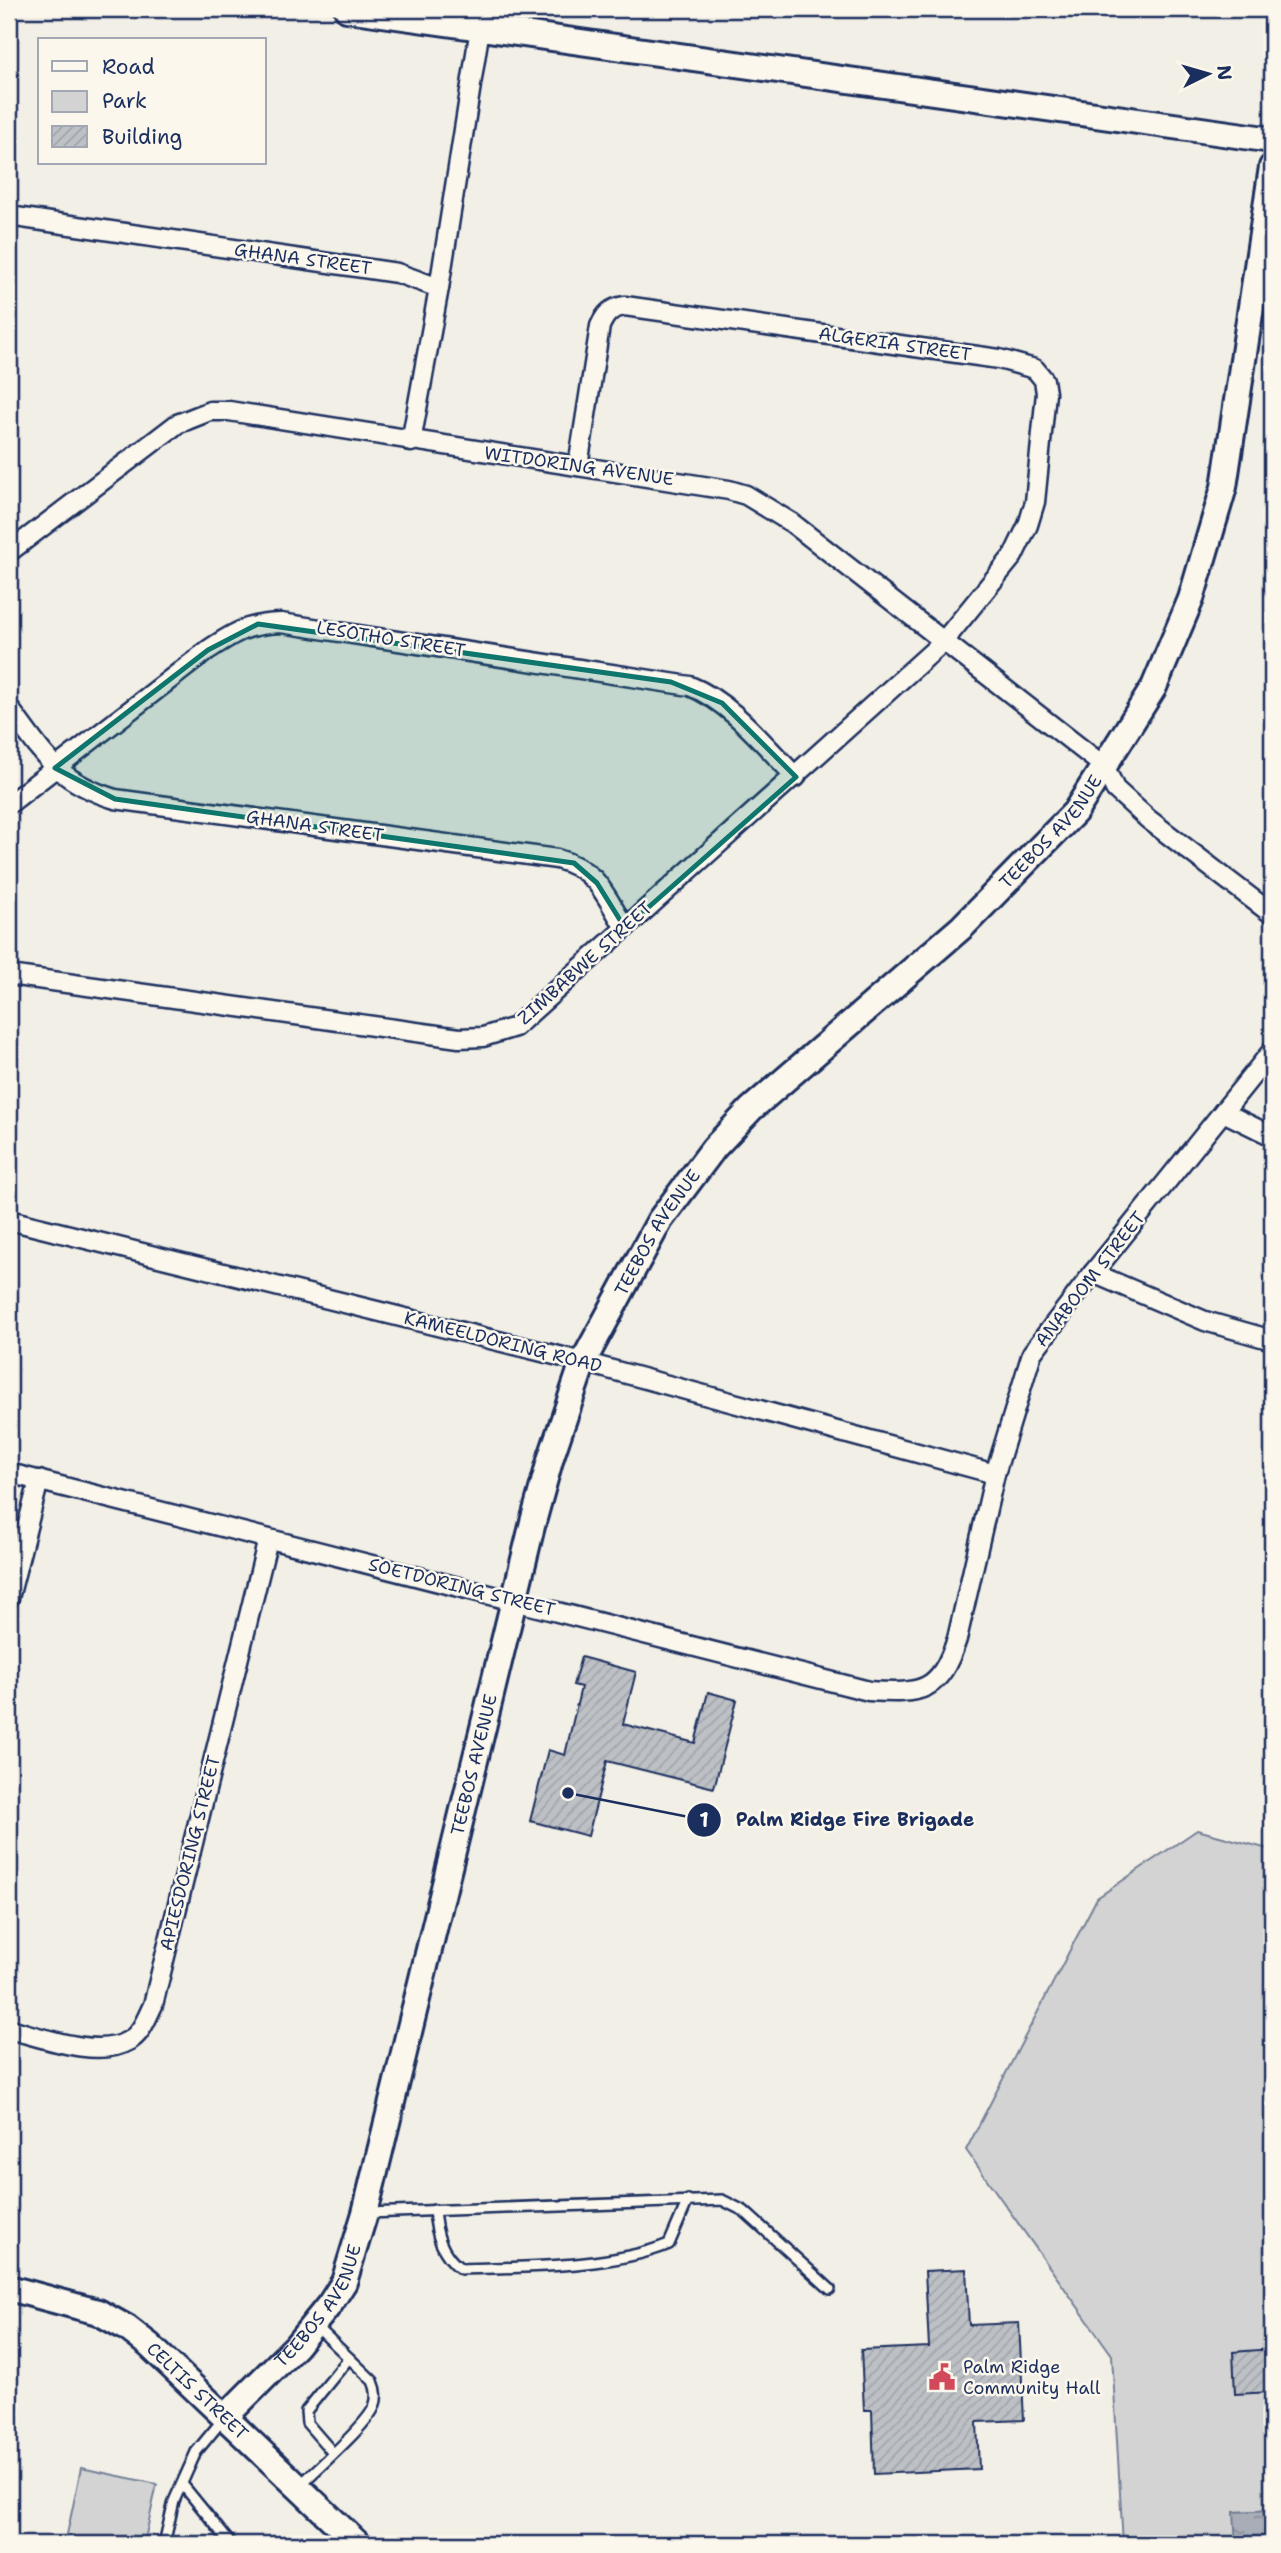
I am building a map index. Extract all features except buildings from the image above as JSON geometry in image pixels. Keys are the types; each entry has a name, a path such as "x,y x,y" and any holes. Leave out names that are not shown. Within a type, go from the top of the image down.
{"street":[{"path":"347,9 1272,140"},
{"path":"411,442 481,28"},
{"name":"TEEBOS AVENUE","path":"225,2417 315,2325 344,2282 365,2213 514,1599 551,1457 583,1362 660,1220 714,1148 751,1109 962,927 1075,812 1154,687 1191,599 1209,545 1227,474 1272,167"},
{"name":"GHANA STREET","path":"9,216 397,273 439,288"},
{"name":"ALGERIA STREET","path":"578,466 600,326 606,313 615,307 625,306 985,357 1035,369 1044,380 1046,413 1035,502 1028,525 1013,556 943,642"},
{"name":"WITDORING AVENUE","path":"9,552 177,424 210,411 229,411 411,442 714,485 746,495 792,523 1105,767"},
{"name":"LESOTHO STREET","path":"9,803 208,650 234,633 258,624 281,622 690,686 722,703 796,777"},
{"name":"ZIMBABWE STREET","path":"9,975 459,1038 483,1037 515,1027 943,642"},
{"name":"GHANA STREET","path":"9,708 55,768 80,786 115,799 574,863 588,872 597,883 625,928"},
{"path":"1105,767 1115,789 1148,819 1272,914"},
{"name":"ANABOOM STREET","path":"916,1691 930,1685 939,1677 951,1658 995,1475 1032,1353 1272,1051"},
{"path":"1223,1112 1272,1136"},
{"name":"KAMEELDORING ROAD","path":"9,1220 583,1362 995,1475"},
{"path":"1093,1273 1205,1321 1272,1340"},
{"name":"SOETDORING STREET","path":"9,1473 869,1691 916,1691"},
{"path":"9,1598 39,1480"},
{"name":"APIESDORING STREET","path":"9,2029 84,2047 111,2048 131,2041 143,2026 153,2005 268,1539"},
{"name":"CELTIS STREET","path":"9,2288 98,2312 127,2328 149,2345 358,2544"}],"lane":[{"path":"435,2210 436,2234 451,2262 461,2269 484,2269 606,2259 657,2249 668,2244 688,2200"},
{"path":"365,2213 722,2200 733,2204 830,2288"},
{"path":"298,2487 369,2416 377,2399 377,2389 373,2381 315,2325"},
{"path":"333,2453 307,2423 306,2411 349,2358"},
{"path":"164,2544 181,2484 196,2452 225,2417"},
{"path":"181,2484 231,2544"}],"highlighted area":[{"path":"258,624 671,682 722,703 796,777 625,928 597,883 574,863 115,799 55,768 208,650"}],"green space":[{"path":"1197,1830 1272,1850 1272,2544 1123,2544 1112,2355 966,2150 1097,1898"},
{"path":"81,2468 157,2484 144,2544 65,2544"}],"water":[{"path":"1271,2510 1272,2544 1236,2544 1234,2512"}],"place":[{"name":"Palm Ridge Fire Brigade","path":"568,1793"},
{"name":"Palm Ridge Community Hall","path":"942,2377"}]}
